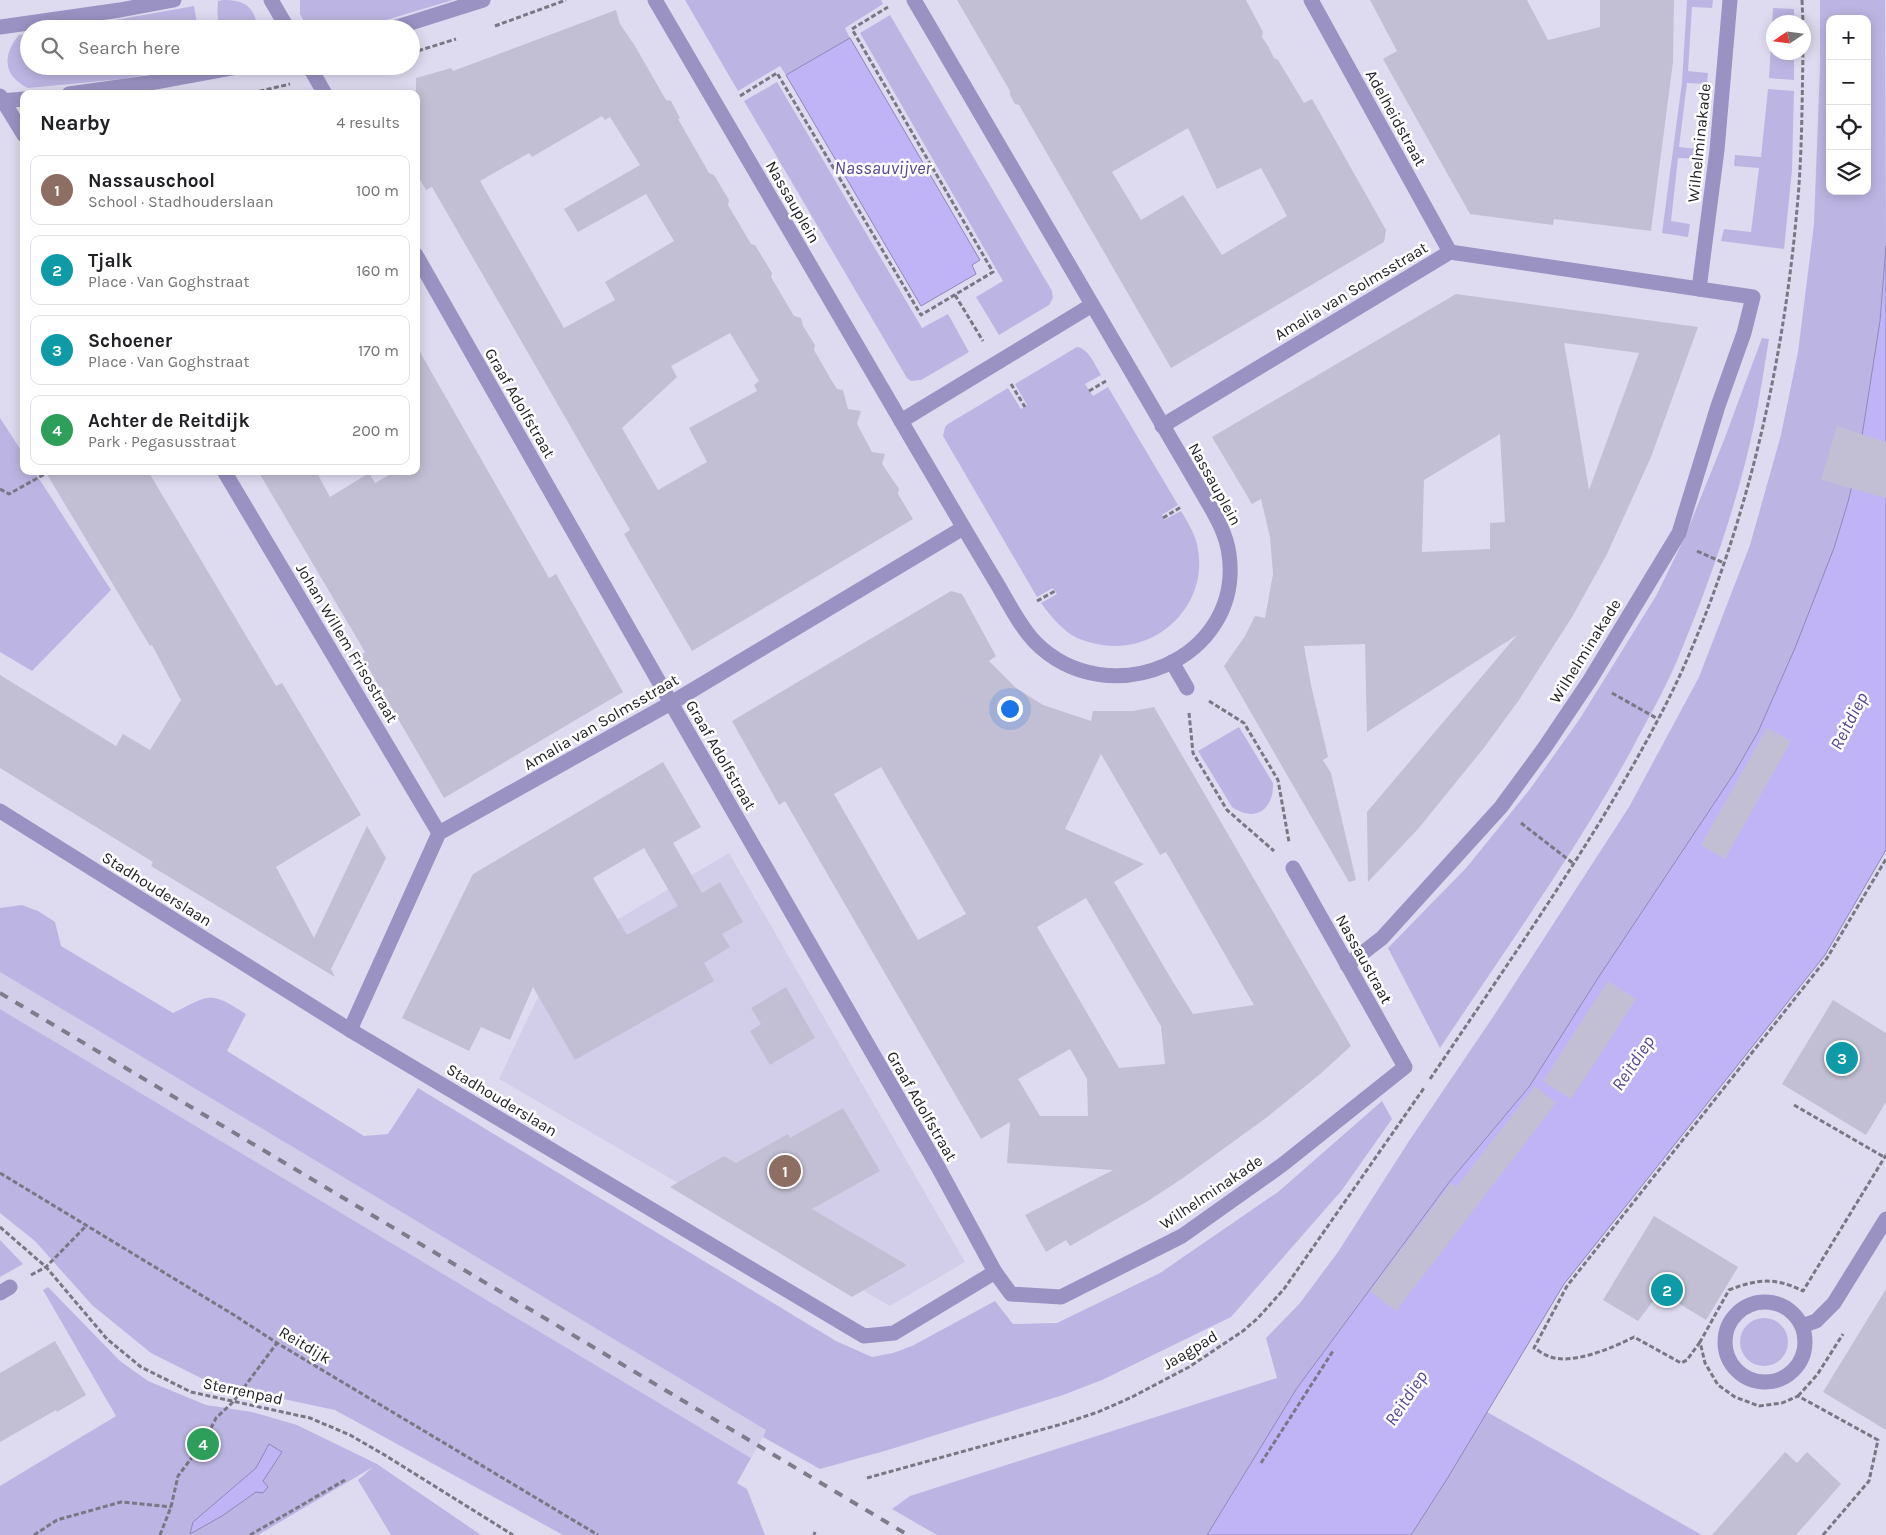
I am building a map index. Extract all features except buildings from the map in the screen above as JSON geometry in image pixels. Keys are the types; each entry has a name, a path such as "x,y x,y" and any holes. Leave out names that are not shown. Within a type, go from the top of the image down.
{"street":[{"path":"44,20 174,0"},
{"path":"271,0 283,20"},
{"path":"420,20 483,0"},
{"name":"Nassauplein","path":"655,0 963,528 1033,640 1050,656 1070,667 1092,674 1111,677 1131,676 1150,672 1172,662 1198,644 1211,630 1220,614 1230,576 1229,555 1224,535 1215,516 914,0"},
{"name":"Adelheidstraat","path":"1311,0 1450,252"},
{"name":"Wilhelminakade","path":"1699,289 1717,150 1730,0"},
{"path":"0,26 20,23"},
{"path":"98,90 193,75"},
{"path":"314,75 323,90"},
{"path":"1,99 20,98"},
{"path":"1,99 20,129"},
{"name":"Amalia van Solmsstraat","path":"1162,426 1450,252 1753,297"},
{"name":"Graaf Adolfstraat","path":"420,262 938,1167 995,1272"},
{"name":"Wilhelminakade","path":"1347,965 1382,938 1501,807 1545,747 1590,680 1678,533 1718,406 1744,333 1753,297"},
{"path":"901,421 1092,306"},
{"name":"Johan Willem Frisostraat","path":"226,475 439,833"},
{"name":"Amalia van Solmsstraat","path":"439,833 671,703 963,528"},
{"path":"1172,662 1187,688"},
{"name":"Stadhouderslaan","path":"0,811 350,1030 864,1336 894,1333 995,1272"},
{"path":"350,1030 439,833"},
{"name":"Nassaustraat","path":"1293,868 1405,1067"},
{"name":"Wilhelminakade","path":"995,1272 1011,1294 1061,1297 1182,1236 1282,1165 1405,1067"},
{"path":"1802,1326 1816,1320 1834,1303 1886,1219"},
{"path":"1759,1302 1772,1302 1784,1307 1795,1315 1802,1326 1806,1339 1804,1352 1798,1364 1783,1378 1764,1382 1751,1380 1730,1363 1725,1337 1732,1319 1747,1306 1759,1302"}],"path":[{"path":"1802,0 1803,15"},
{"path":"736,98 778,74 921,314 993,272 852,29 892,4"},
{"path":"955,294 997,363"},
{"path":"0,489 9,494 43,475"},
{"path":"1590,680 1658,719"},
{"path":"1187,688 1244,723 1278,780 1293,868"},
{"path":"1187,688 1193,753 1227,810 1293,868"},
{"path":"1501,807 1574,864"},
{"path":"1700,1342 1687,1360 1680,1363 1634,1338 1585,1356 1563,1359 1548,1356 1534,1348 1567,1286 1827,958 1886,860"},
{"name":"Jaagpad","path":"867,1478 1062,1424 1098,1412 1132,1398 1189,1367 1228,1342 1258,1318 1284,1288 1420,1094"},
{"path":"1794,1105 1884,1157"},
{"name":"Reitdijk","path":"0,1173 277,1343 598,1535"},
{"path":"46,1267 86,1226"},
{"name":"Sterrenpad","path":"0,1227 46,1267 107,1339 141,1367 191,1392 310,1418 350,1436 383,1454 513,1535"},
{"path":"160,1535 178,1476 205,1440 216,1418 233,1402 277,1343"},
{"path":"1262,1463 1333,1351"},
{"path":"250,1535 345,1480"},
{"path":"34,1535 57,1520 121,1502 170,1507"}],"shaded area":[{"path":"231,0 243,3 251,10 256,20 218,20 218,1"},
{"path":"300,0 453,0 386,20 303,20 300,14"},
{"path":"685,0 881,0 883,4 845,28 850,38 786,75 780,66 738,91"},
{"path":"1687,0 1713,0 1712,8 1692,7 1688,71 1708,73 1707,84 1687,83 1679,147 1699,149 1698,159 1678,158 1671,221 1690,224 1688,237 1662,233 1682,82"},
{"path":"1820,0 1885,0 1886,246 1880,321 1859,455 1848,502 1834,548 1795,648 1758,732 1735,772 1529,1087 1450,1181 1297,1388 1207,1535 937,1535 892,1509 910,1496 1277,1378 1266,1338 1300,1303 1338,1252 1409,1141 1495,1014 1629,807 1699,677 1750,545 1781,435 1798,352 1814,224 1820,67"},
{"path":"194,6 196,20 115,20"},
{"path":"1773,8 1794,9 1794,15 1773,15"},
{"path":"890,15 1052,291 1053,298 1049,305 999,335 976,297 1003,281 860,33"},
{"path":"19,35 20,75 144,75 28,88 14,77 8,64 10,50"},
{"path":"1770,60 1794,60 1794,80 1769,78"},
{"path":"777,82 922,328 948,314 969,352 921,380 911,381 907,378 744,101"},
{"path":"1768,89 1794,91 1792,170 1784,249 1721,241 1724,229 1751,232 1759,168 1734,166 1735,155 1761,157"},
{"path":"1762,338 1769,339 1756,414 1739,486 1710,576 1671,674 1631,751 1586,827 1539,901 1440,1048 1388,948 1467,867 1530,789 1579,720 1656,596 1684,539"},
{"path":"1077,347 1088,354 1101,375 1085,384 1093,396 1108,387 1178,505 1162,515 1164,520 1181,511 1194,534 1198,549 1199,570 1195,589 1187,607 1174,622 1159,634 1142,642 1122,646 1102,645 1077,638 1066,631 1051,616 1041,603 1057,594 1053,588 1037,597 943,436 945,427 948,424 1008,388 1021,409 1027,405 1015,384"},
{"path":"0,418 20,449 20,475 37,475 111,590 32,671 0,652"},
{"path":"1239,727 1273,783 1267,807 1255,814 1240,812 1232,807 1198,751"},
{"path":"729,853 965,1262 890,1306 499,1079 558,955"},
{"path":"22,905 38,911 55,922 61,946 173,1013 203,999 216,998 246,1014 227,1051 364,1136 388,1134 418,1088 836,1341 872,1357 893,1353 912,1346 995,1301 1013,1324 1057,1323 1160,1273 1278,1192 1382,1101 1392,1119 1342,1190 1231,1317 1102,1380 1063,1395 888,1450 820,1469 763,1437 766,1430 0,972 0,908"},
{"path":"0,972 767,1430 751,1458 0,1009"},
{"path":"0,1009 751,1458 737,1483 747,1489 765,1535 563,1535 335,1410 213,1384 151,1353 92,1305 35,1241 0,1213"},
{"path":"0,1240 23,1264 0,1277"},
{"path":"48,1287 120,1361 148,1381 206,1405 252,1412 297,1425 377,1464 481,1535 391,1535 358,1480 373,1467 258,1535 0,1535 0,1486 116,1416 43,1290"},
{"path":"1759,1318 1769,1318 1778,1322 1784,1328 1787,1333 1787,1351 1778,1362 1769,1366 1759,1366 1750,1362 1744,1356 1740,1347 1740,1337 1744,1328 1750,1322"},
{"path":"1487,1412 1702,1535 1411,1535"}],"water":[{"name":"Nassauvijver","path":"850,38 980,260 972,265 976,274 921,306 786,75"},
{"name":"Reitdiep","path":"1886,246 1886,850 1825,955 1564,1284 1447,1479 1411,1535 1207,1535 1297,1388 1450,1181 1529,1087 1598,978 1735,772 1758,732 1795,648 1834,548 1848,502 1859,455 1880,321"},
{"path":"269,1444 282,1452 263,1481 268,1487 263,1493 256,1492 222,1516 190,1534 193,1522 256,1468"}],"railway":[{"path":"0,993 908,1535"}],"place":[{"name":"Schoener","path":"1842,1058"},
{"name":"Nassauschool","path":"785,1171"},
{"name":"Tjalk","path":"1667,1290"},
{"name":"Achter de Reitdijk","path":"203,1444"}]}
